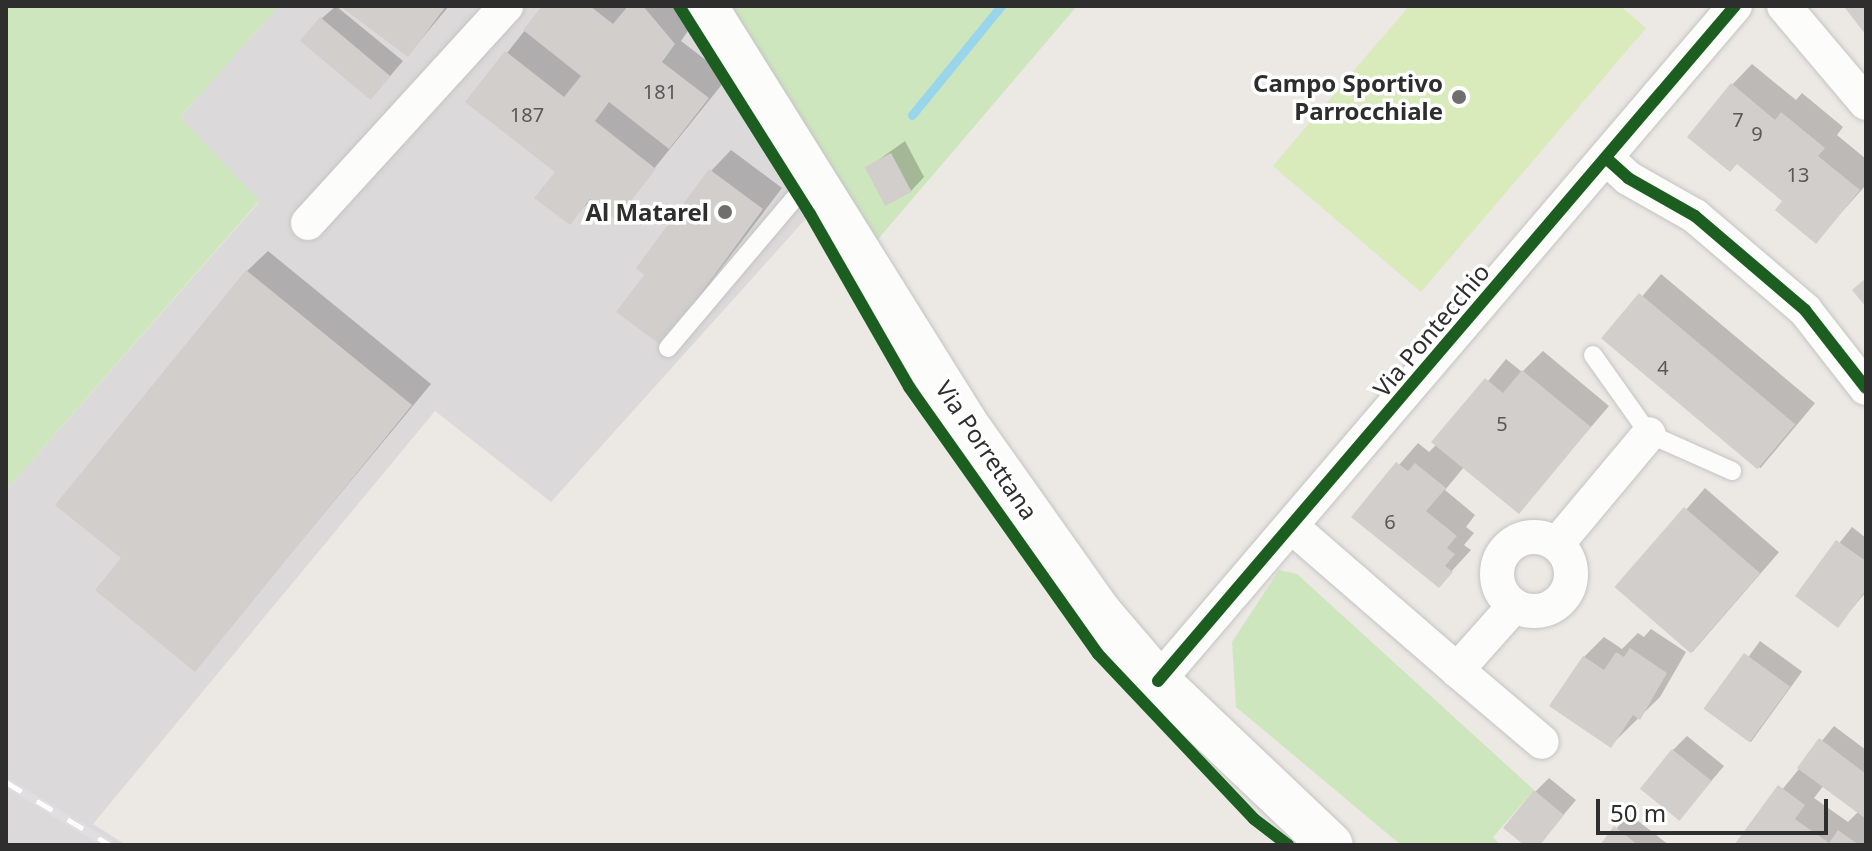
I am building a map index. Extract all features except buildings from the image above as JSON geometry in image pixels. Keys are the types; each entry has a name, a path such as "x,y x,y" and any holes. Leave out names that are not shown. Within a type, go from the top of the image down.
{"main road":[{"name":"Via Porrettana","path":"705,6 966,424 1100,613 1158,681 1331,845"}],"street":[{"path":"308,223 506,6"},
{"name":"Via Pontecchio","path":"1158,681 1735,6"},
{"path":"1784,6 1866,103"},
{"path":"1606,158 1628,178 1695,216 1805,310 1866,388"},
{"path":"1557,544 1649,434"},
{"path":"1292,527 1542,742"},
{"path":"1541,536 1557,544 1572,572 1560,601 1546,610 1514,606 1502,593 1497,577 1509,546 1541,536"},
{"path":"1457,670 1514,606"}],"lane":[{"path":"668,348 813,177"},
{"path":"1593,355 1649,434 1732,471"}],"shaded area":[{"path":"279,6 688,6 810,214 551,502 435,411 93,824 126,845 6,845 6,490 259,202 180,117"}],"green space":[{"path":"6,6 279,6 180,117 259,201 6,490"},
{"path":"688,6 1077,6 856,265"},
{"name":"Campo Sportivo Parrocchiale","path":"1409,6 1620,6 1646,28 1421,292 1273,166"},
{"path":"1279,570 1297,574 1534,790 1493,837 1500,845 1401,845 1236,707 1232,642"}],"waterway":[{"path":"912,115 1001,6"}],"railway":[{"path":"6,782 110,845"}],"cycle path":[{"path":"679,6 810,214 909,387 1098,654 1254,819 1288,845"},
{"path":"1158,681 1735,6"},
{"path":"1606,158 1628,178 1695,216 1805,310 1866,388"}],"place":[{"name":"Campo Sportivo Parrocchiale","path":"1459,97"},
{"name":"Al Matarel","path":"725,212"}]}
